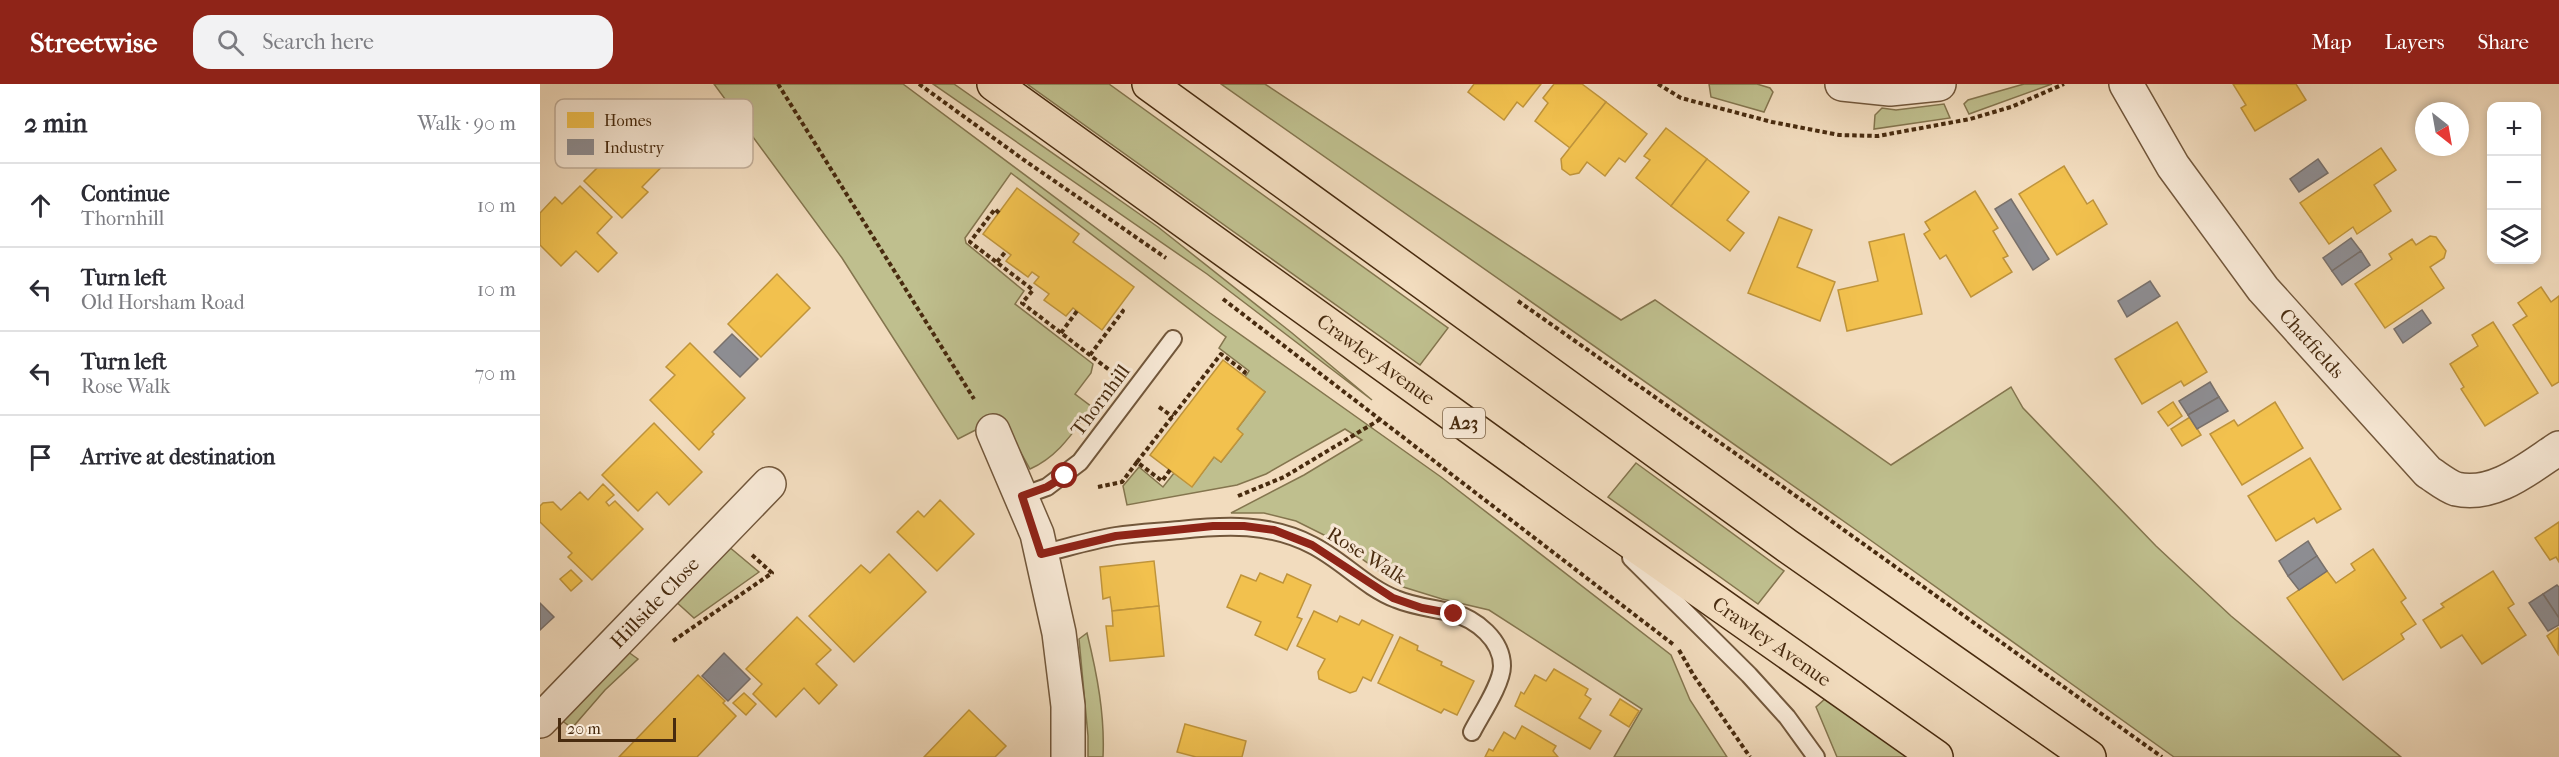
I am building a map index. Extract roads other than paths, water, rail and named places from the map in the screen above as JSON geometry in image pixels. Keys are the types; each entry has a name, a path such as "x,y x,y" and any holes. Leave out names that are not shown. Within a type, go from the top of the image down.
{"main road":[{"name":"Crawley Avenue","path":"994,84 1577,504 1936,757"},
{"path":"1149,84 1786,545 2089,757"}],"street":[{"path":"1842,84 1890,89 1939,84"},
{"name":"Chatfields","path":"2126,84 2173,166 2256,280 2428,472 2455,489 2483,490 2508,480 2559,448"},
{"path":"993,431 1022,496 1041,554 1059,633 1068,706 1068,757"},
{"name":"Hillside Close","path":"540,721 769,484"}],"lane":[{"name":"Thornhill","path":"1022,496 1047,487 1080,462 1173,339"},
{"path":"1577,504 1749,675 1787,717 1816,757"},
{"name":"Rose Walk","path":"1041,554 1116,536 1213,526 1244,526 1274,530 1312,545 1393,598 1474,621 1486,632 1495,643 1502,667 1499,680 1472,732"}]}
